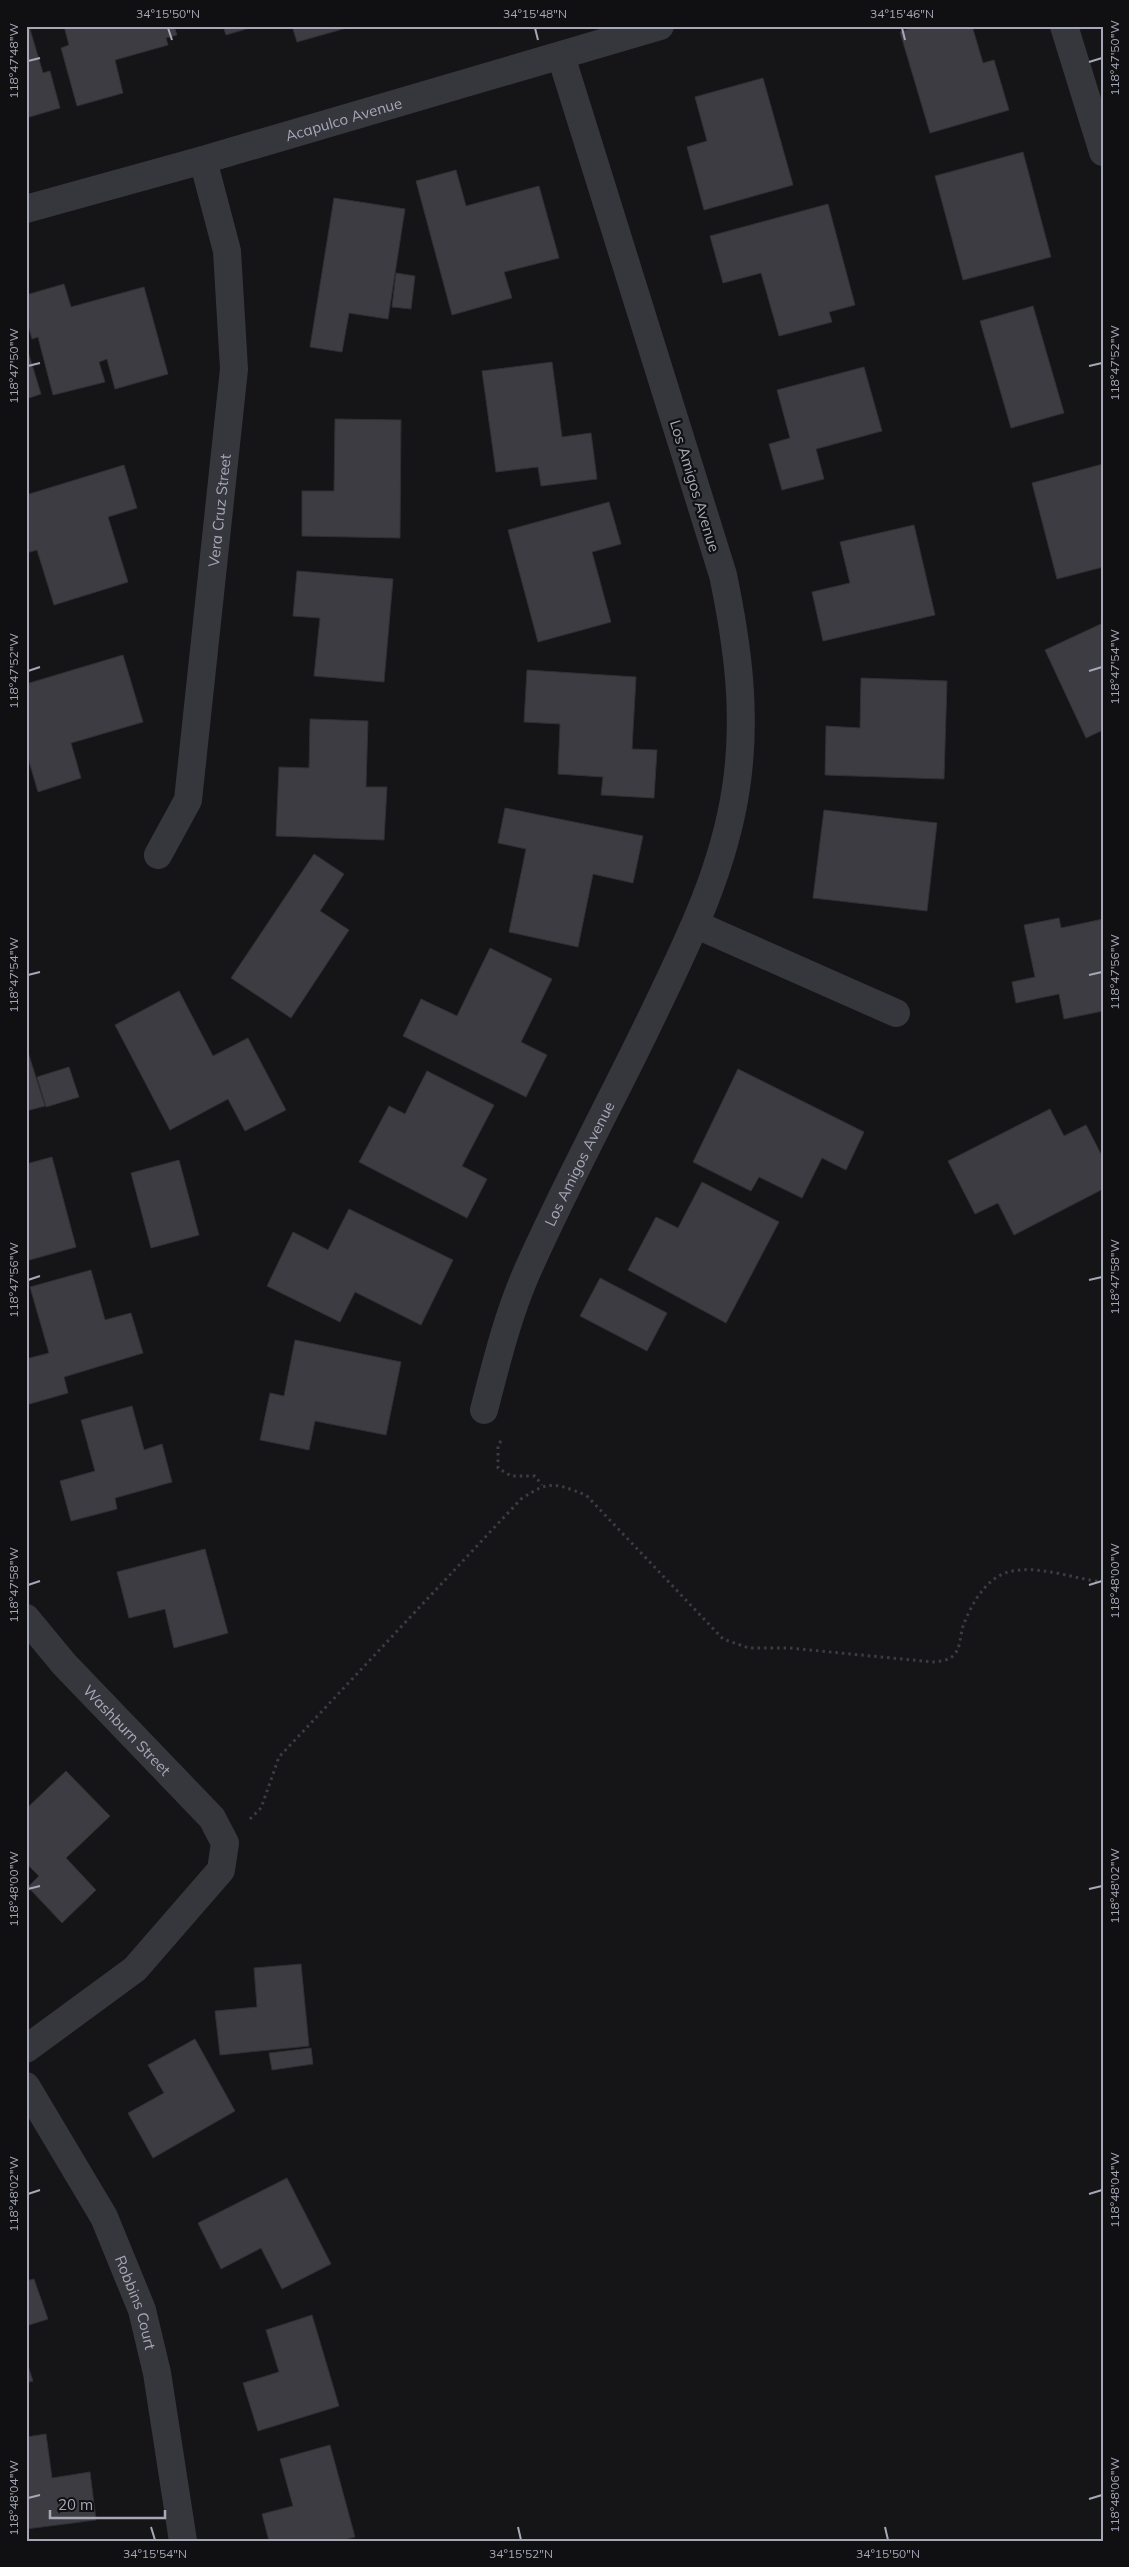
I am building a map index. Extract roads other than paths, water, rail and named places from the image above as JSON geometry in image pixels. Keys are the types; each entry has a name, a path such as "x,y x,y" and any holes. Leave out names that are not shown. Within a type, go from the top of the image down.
{"street":[{"name":"Acapulco Avenue","path":"26,209 203,160 660,26"},
{"path":"1064,26 1103,152"},
{"name":"Los Amigos Avenue","path":"484,1410 501,1344 526,1275 697,925 720,859 736,788 742,715 736,636 723,575 561,56"},
{"name":"Vera Cruz Street","path":"158,855 188,800 234,369 227,251 203,160"},
{"path":"697,925 896,1014"},
{"name":"Washburn Street","path":"26,1618 64,1664 212,1818 225,1844 221,1870 135,1969 26,2050"},
{"name":"Robbins Court","path":"26,2086 104,2217 142,2310 157,2373 183,2541"}]}
